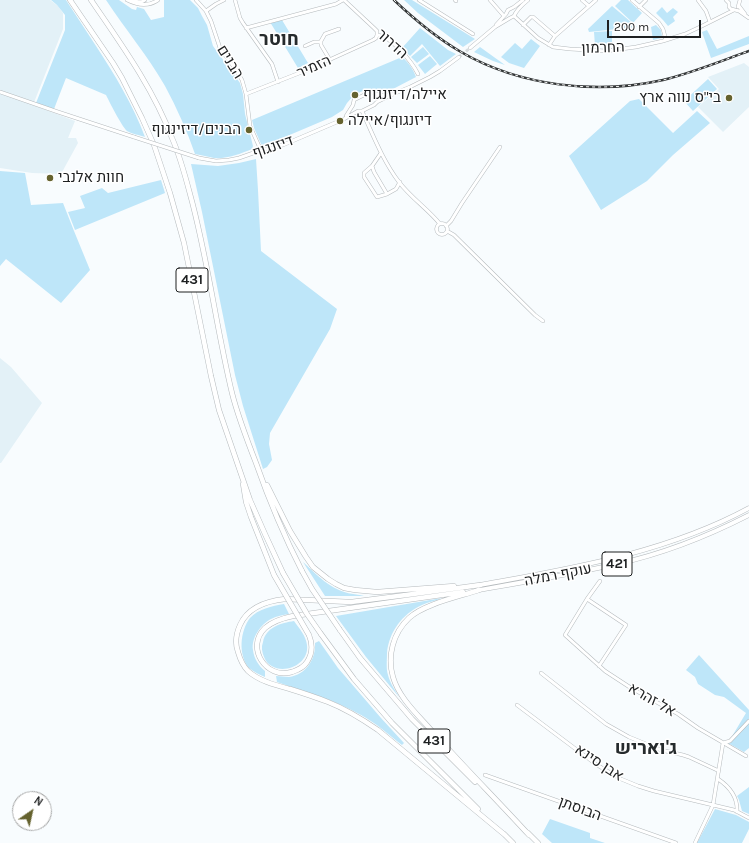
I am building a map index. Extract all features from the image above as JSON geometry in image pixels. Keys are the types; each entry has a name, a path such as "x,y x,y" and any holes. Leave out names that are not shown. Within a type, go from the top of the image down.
{"highway":[{"name":"431","path":"70,0 122,78 140,112 156,150 184,243 218,404 257,517 284,573 307,614 354,679 392,723 513,843"},
{"name":"431","path":"91,0 148,86 175,146 186,178 197,220 232,394 254,459 291,550 302,571 312,589 360,658 412,719 538,843"},
{"path":"254,459 290,531 306,557 316,570 336,584 344,588 377,592 446,586 479,588"},
{"path":"241,473 246,502 274,575 309,635 312,643 310,657 306,664 301,668 288,674 281,674 269,670 261,662 257,648 258,641 260,634 264,629 280,619 293,616 479,588"},
{"path":"479,588 340,602 285,599 275,600 259,605 247,614 242,621 237,634 236,642 240,658 247,670 260,679 328,702 345,709 362,719 393,742 505,835"},
{"path":"479,588 429,606 415,613 409,618 399,631 392,647 391,657 393,677 404,698 415,711 458,760 529,835"}],"main road":[{"name":"עוקף רמלה","path":"479,588 614,558 677,540 705,529 749,508"},
{"name":"עוקף רמלה","path":"479,588 559,576 618,564 666,550 749,515"}],"street":[{"path":"127,0 146,5 152,4 158,0"},
{"path":"131,0 136,3 143,2 145,0"},
{"name":"הבנים","path":"196,0 206,11 220,48 242,80 246,94 250,126 259,146 259,151"},
{"path":"206,11 224,0"},
{"path":"235,0 240,18 272,64 278,82"},
{"path":"246,28 336,4 344,0"},
{"name":"הדרור","path":"344,0 377,31 377,35 382,35 385,37 409,59 418,74"},
{"path":"419,0 473,34"},
{"path":"490,0 510,18"},
{"path":"495,27 508,10 523,0"},
{"path":"470,48 495,27 515,14 528,0"},
{"path":"582,0 589,6"},
{"path":"549,45 555,36 596,0"},
{"path":"632,0 659,23 663,29 666,40"},
{"path":"639,6 646,0"},
{"path":"698,0 706,11 710,22"},
{"path":"726,0 730,3 731,9 735,9 749,18"},
{"path":"736,0 749,18"},
{"path":"722,16 730,3"},
{"name":"החרמון","path":"511,9 514,10 515,14 523,25 549,45 570,49 606,50 636,47 685,34 735,9 739,3"},
{"path":"523,25 534,16 555,36"},
{"path":"330,60 321,45 322,38 325,34 339,29"},
{"name":"הזמיר","path":"246,94 330,60 373,40 377,35"},
{"path":"305,46 314,42 321,42"},
{"path":"376,94 378,98 377,102 430,77 459,57"},
{"name":"דיזנגוף","path":"0,92 199,158 216,161 239,158 283,145 374,105 377,102"},
{"path":"344,118 353,105 354,100 363,95 370,92 382,96 391,95"},
{"path":"353,105 355,109 360,111 381,153 400,182 440,224 446,226"},
{"path":"446,226 451,221 500,147"},
{"path":"381,153 364,174 364,177 377,197 396,189 400,182"},
{"path":"372,166 387,194"},
{"path":"440,224 437,228 438,232 444,234 447,231"},
{"path":"446,226 448,229 447,231 454,235 535,315 543,321"},
{"path":"599,666 626,625 587,599 600,581"},
{"name":"אל זהרא","path":"587,599 565,635 605,671 746,756"},
{"path":"541,673 606,724 629,737 661,750 689,757 719,771"},
{"name":"אבן סינא","path":"518,705 597,764 620,779 654,791 737,812 749,818"},
{"path":"695,843 713,805 723,743 730,741 749,721"},
{"name":"הבוסתן","path":"485,775 676,843"},
{"path":"718,779 731,790 736,800 737,812"}],"shaded area":[{"path":"0,0 50,0 58,6 63,13 63,29 33,105 75,121 68,138 76,138 78,143 61,174 32,173 0,168"},
{"path":"51,0 66,0 117,79 135,113 145,137 127,131 106,95 66,78 54,109 36,103 65,30 65,15"},
{"path":"106,0 119,0 132,9 136,10 137,7 144,9 151,20 164,17 164,0 190,0 198,8 207,25 213,46 240,83 243,94 245,114 253,146 252,149 224,158 214,158 195,154 182,120 165,86"},
{"path":"404,0 412,0 475,39 463,47 418,13"},
{"path":"621,0 628,0 642,13 633,23 615,6"},
{"path":"612,6 637,27 589,32 588,29"},
{"path":"662,7 667,13 673,8 678,12 673,17 675,21 668,26 656,13"},
{"path":"282,20 308,63 298,68 270,22"},
{"path":"656,25 661,30 662,36 661,38 653,40 651,27"},
{"path":"420,28 448,50 456,54 440,66 422,44 410,56 402,48"},
{"path":"707,30 717,49 749,36 749,44 711,58 702,32"},
{"path":"612,31 612,46 595,46 594,32"},
{"path":"531,39 540,46 524,68 509,63 501,57 515,43 522,49"},
{"path":"423,47 429,54 417,63 411,57"},
{"path":"480,47 505,65 474,52"},
{"path":"430,56 437,64 425,74 418,65"},
{"path":"402,57 414,71 416,77 393,89 379,93 375,90 367,89 354,95 343,110 332,117 266,145 263,146 261,144 252,120"},
{"name":"בי\"ס נווה ארץ","path":"744,63 749,67 749,107 723,132 698,107 719,89 708,77"},
{"path":"708,79 717,89 693,111 684,101"},
{"path":"639,99 673,133 697,111 710,123 673,155 647,181 601,210 569,156 630,101"},
{"path":"256,159 261,251 337,309 330,329 270,433 269,444 272,460 267,467 263,469 235,375 191,164 218,166"},
{"path":"0,171 25,173 31,205 63,203 90,270 61,303 6,259 0,266"},
{"path":"161,180 165,193 75,230 68,212 85,208 80,196 102,188 108,193"},
{"path":"0,358 11,367 42,403 1,463 0,463"},
{"path":"303,562 320,578 334,587 345,592 364,596 325,596"},
{"path":"442,598 422,605 408,613 398,624 390,638 387,653 387,670 390,681 399,697 366,657 336,616"},
{"path":"284,604 289,614 267,621 255,636 253,645 254,656 259,665 265,671 265,677 249,668 245,663 242,650 242,636 247,623 253,615 261,610"},
{"path":"294,621 305,638 307,645 306,653 303,660 297,665 290,668 275,668 269,664 263,655 262,646 265,637 271,629 284,623"},
{"path":"319,641 338,668 404,743 402,745 367,718 341,705 277,682 276,676 295,676 305,670 314,655 315,643"},
{"path":"699,655 749,710 749,748 744,752 728,743 746,713 724,697 715,695 698,684 695,677 686,670"},
{"path":"749,787 749,814 742,811 737,796"},
{"path":"715,809 736,815 749,822 749,829 742,843 697,843"},
{"path":"550,819 590,833 590,838 605,843 552,843 542,834"}],"tunnel":[{"path":"459,57 470,48"}],"railway":[{"path":"394,0 443,41 484,64 533,80 559,84 585,87 611,87 663,80 706,67 749,51"}],"place":[{"name":"איילה/דיזנגוף","path":"355,95"},
{"name":"בי\"ס נווה ארץ","path":"729,98"},
{"name":"דיזנגוף/איילה","path":"340,121"},
{"name":"הבנים/דיזינגוף","path":"249,130"},
{"name":"חוות אלנבי","path":"50,178"}],"district":[{"name":"חוטר","path":"279,40"},
{"name":"ג'ואריש","path":"646,749"}]}
